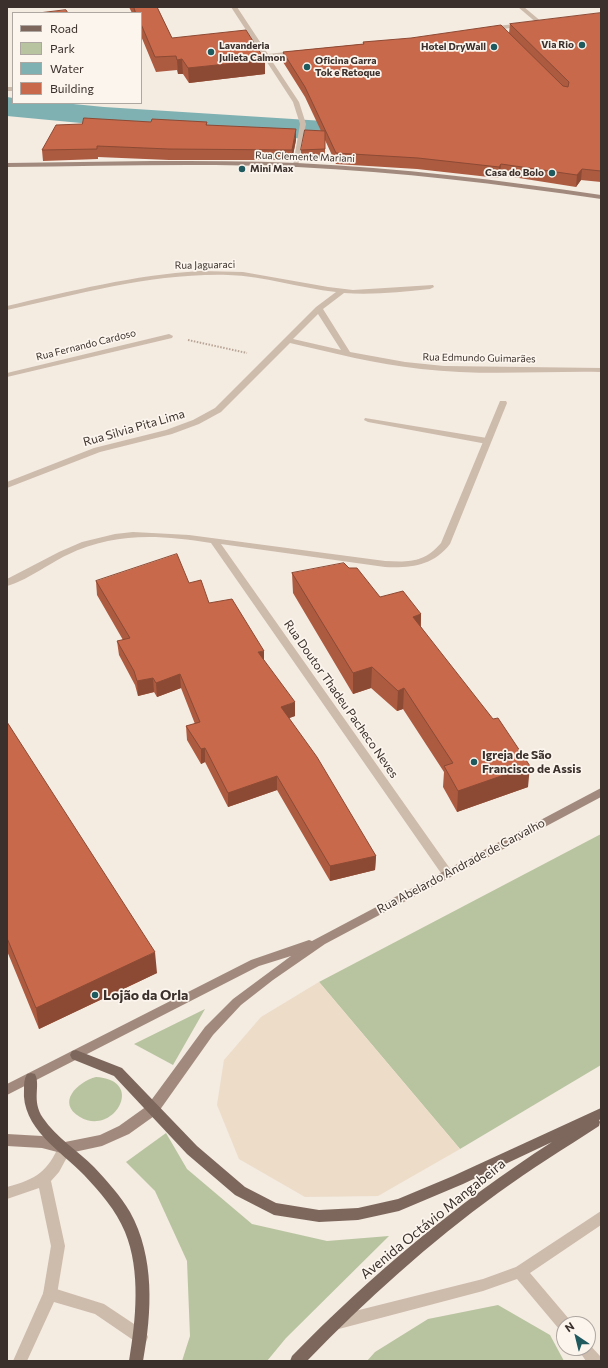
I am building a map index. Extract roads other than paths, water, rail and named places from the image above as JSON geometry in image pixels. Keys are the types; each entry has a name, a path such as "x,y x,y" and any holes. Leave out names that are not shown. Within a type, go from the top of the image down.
{"main road":[{"path":"76,1055 118,1072 131,1084 152,1110 192,1150 240,1191 274,1209 318,1216 358,1214 399,1205 458,1180 601,1113"},
{"path":"31,1078 30,1096 32,1110 43,1129 65,1148 110,1196 126,1218 139,1255 142,1292 141,1337 136,1361"},
{"name":"Avenida Octávio Mangabeira","path":"297,1361 332,1324 387,1274 445,1227 522,1169 601,1118"}],"street":[{"path":"234,7 268,56 296,102 302,116 303,124 296,165"},
{"path":"521,7 540,22"},
{"path":"533,24 548,22"},
{"path":"482,30 526,24"},
{"path":"498,28 503,34"},
{"path":"268,56 300,52"},
{"name":"Rua Clemente Mariani","path":"7,165 296,165 443,177 601,196"},
{"name":"Rua Jaguaraci","path":"8,307 146,278 186,274 228,273 267,277 342,291 394,291 430,287"},
{"name":"Rua Silvia Pita Lima","path":"7,485 97,450 169,432 196,422 218,410 319,309 342,291"},
{"path":"319,309 347,354"},
{"name":"Rua Fernando Cardoso","path":"7,375 169,336"},
{"name":"Rua Edmundo Guimarães","path":"288,340 347,354 422,367 468,369 601,370"},
{"path":"7,583 67,552 97,540 126,535 153,534 385,564 405,565 427,561 439,553 445,544 504,403"},
{"path":"368,420 487,441"},
{"name":"Rua Doutor Thadeu Pacheco Neves","path":"214,541 447,873"},
{"name":"Rua Abelardo Andrade de Carvalho","path":"7,1140 42,1142 65,1148 102,1140 124,1130 152,1110 209,1031 232,1007 269,977 321,940 601,792"},
{"name":"Rua Abelardo Andrade de Carvalho","path":"7,1090 255,963 321,940"},
{"path":"7,1194 44,1181 58,1165 65,1148"},
{"path":"20,1361 50,1294 58,1246 44,1181"},
{"path":"332,1324 483,1285 520,1272 601,1217"},
{"path":"520,1272 557,1316"},
{"path":"50,1294 99,1309 141,1337"}],"water":[{"path":"7,97 12,98 12,104 73,104 324,121 410,146 102,125 7,116"}],"place":[{"name":"Via Rio","path":"582,45"},
{"name":"Hotel DryWall","path":"494,47"},
{"name":"Lavanderia Julieta Calmon","path":"211,52"},
{"name":"Oficina Garra Tok e Retoque","path":"307,67"},
{"name":"Mini Max","path":"242,169"},
{"name":"Casa do Bolo","path":"552,173"},
{"name":"Igreja de São Francisco de Assis","path":"474,762"},
{"name":"Lojão da Orla","path":"95,995"}]}
